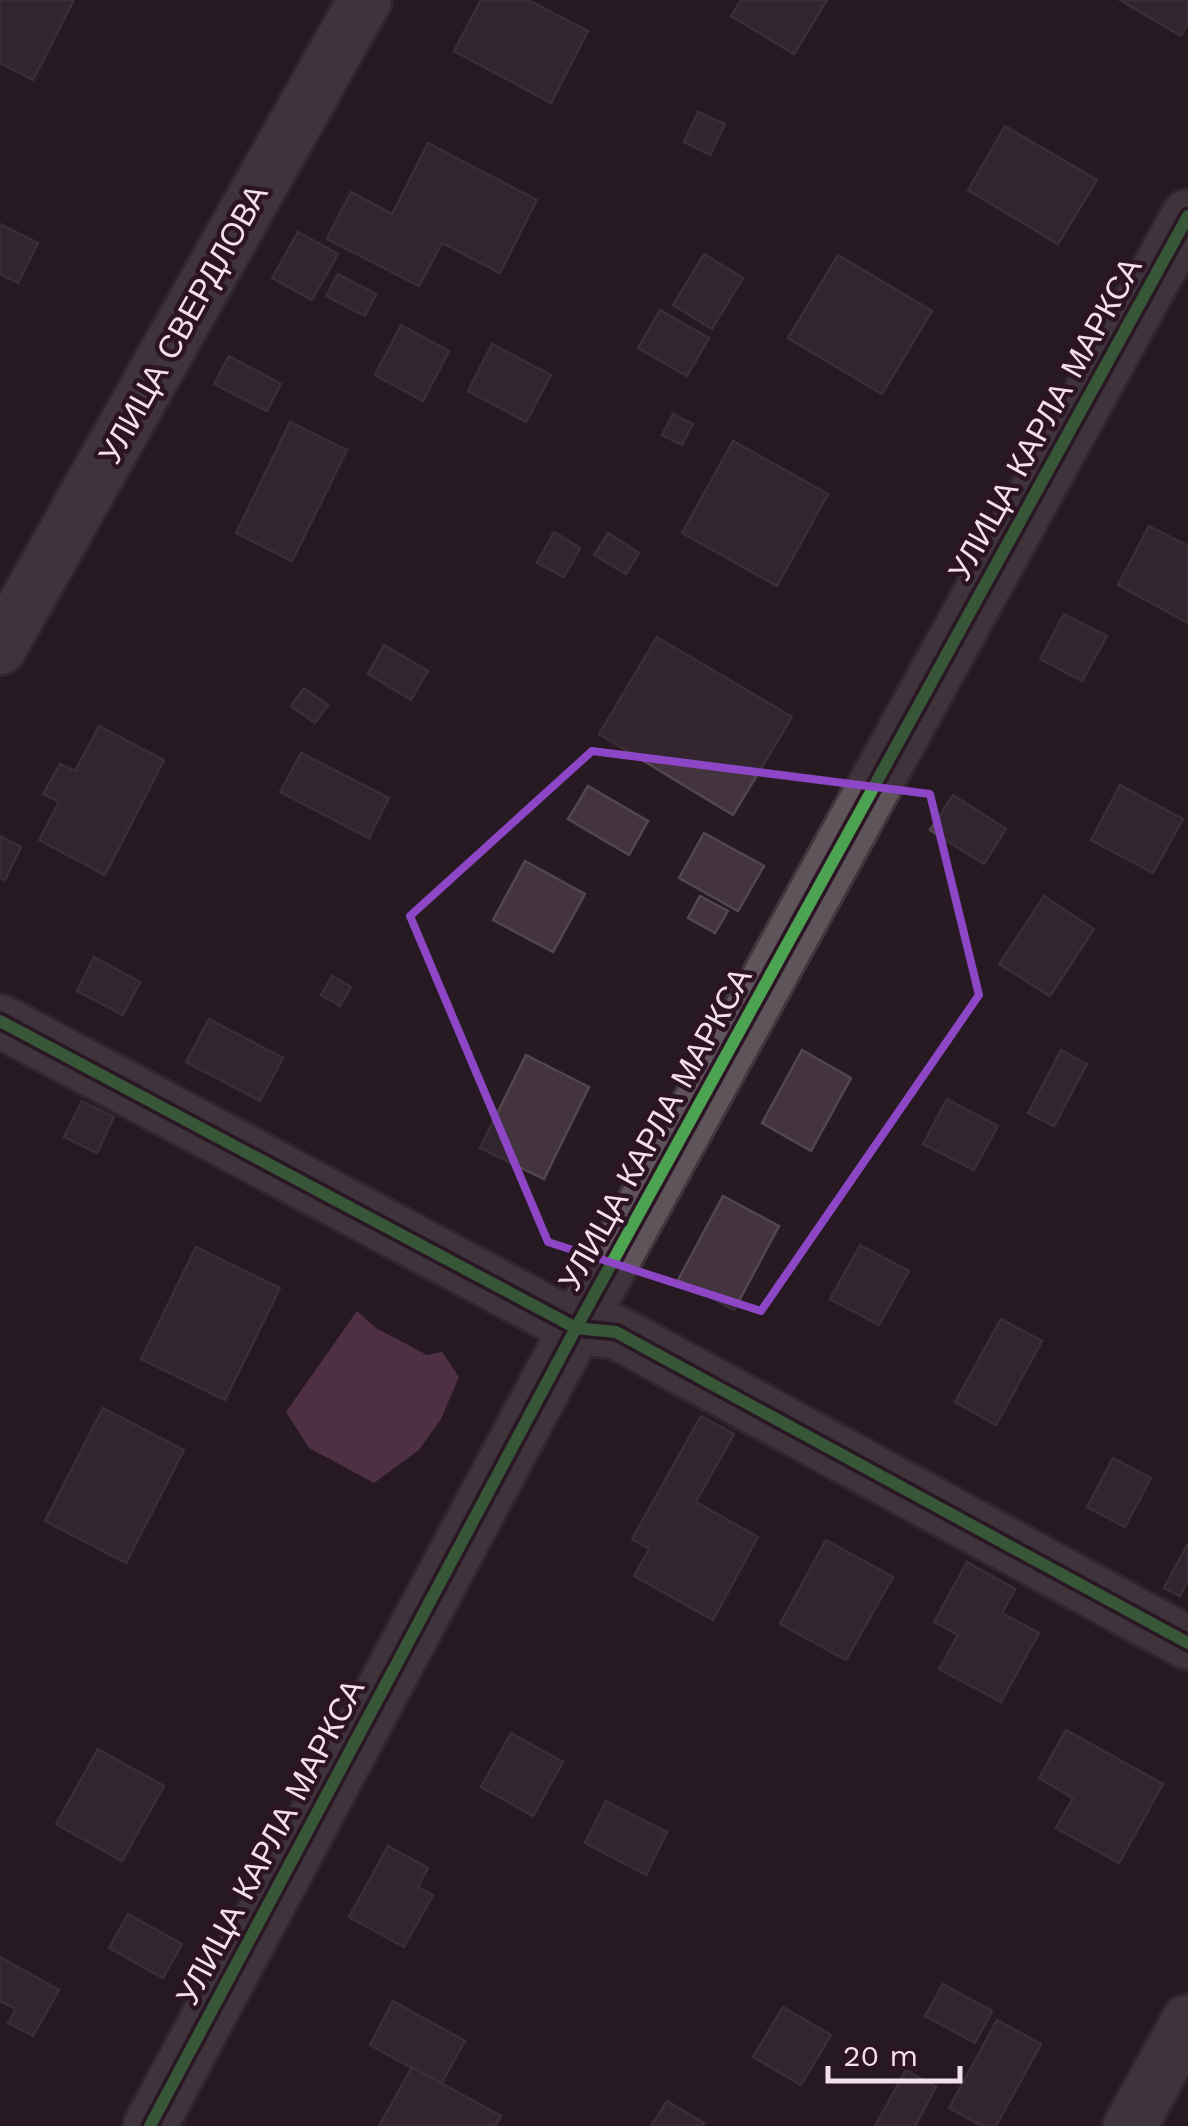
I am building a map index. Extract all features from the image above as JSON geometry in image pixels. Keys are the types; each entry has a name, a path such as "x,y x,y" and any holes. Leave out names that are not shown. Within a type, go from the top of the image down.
{"street":[{"name":"УЛИЦА СВЕРДЛОВА","path":"0,648 365,0"},
{"name":"УЛИЦА КАРЛА МАРКСА","path":"150,2126 576,1328 1188,216"},
{"path":"0,1021 576,1328 616,1332 1188,1643"},
{"path":"1130,2126 1188,2021"}],"highlighted area":[{"path":"592,751 930,794 979,995 761,1311 548,1242 410,916"}],"shaded area":[{"path":"357,1311 376,1328 427,1355 442,1352 459,1377 441,1419 419,1450 374,1483 309,1448 286,1412"}],"building":[{"path":"0,0 74,0 33,80 0,63"},
{"path":"481,0 528,0 588,31 551,103 454,51"},
{"path":"741,0 827,0 794,54 731,16"},
{"path":"1120,0 1188,0 1188,23 1181,36"},
{"path":"698,112 725,124 710,155 684,142"},
{"path":"1005,126 1097,180 1058,244 968,190"},
{"path":"428,143 537,200 500,273 442,243 419,286 327,239 351,192 392,214"},
{"path":"0,224 38,243 18,283 0,274"},
{"path":"298,232 338,254 312,300 272,278"},
{"path":"704,254 743,278 712,329 673,305"},
{"path":"838,255 932,311 882,394 788,338"},
{"path":"338,274 376,294 365,316 326,296"},
{"path":"660,310 709,338 687,376 638,348"},
{"path":"401,325 449,351 423,401 375,375"},
{"path":"492,344 551,375 526,422 468,391"},
{"path":"229,356 281,384 267,411 214,384"},
{"path":"673,414 693,424 682,445 662,435"},
{"path":"290,422 347,450 292,561 236,533"},
{"path":"733,441 828,494 777,586 682,533"},
{"path":"1149,526 1188,546 1188,623 1118,585"},
{"path":"554,532 580,548 564,577 537,563"},
{"path":"608,533 639,553 626,574 594,555"},
{"path":"1064,614 1107,636 1082,681 1040,659"},
{"path":"657,637 792,717 733,815 599,734"},
{"path":"384,645 428,671 411,700 368,674"},
{"path":"304,688 328,705 315,723 291,706"},
{"path":"99,726 164,760 105,875 39,840 59,802 43,794 60,764 75,771"},
{"path":"301,753 389,798 369,838 280,792"},
{"path":"1120,785 1183,819 1153,873 1091,840"},
{"path":"588,786 648,821 629,855 568,819"},
{"path":"953,795 1006,829 984,864 930,830"},
{"path":"704,833 764,866 738,911 679,878"},
{"path":"0,836 21,847 5,880 0,878"},
{"path":"525,861 585,894 553,952 493,920"},
{"path":"700,896 728,911 715,933 688,918"},
{"path":"1044,896 1094,929 1050,996 999,964"},
{"path":"94,957 140,982 123,1015 77,991"},
{"path":"332,976 351,987 340,1006 321,995"},
{"path":"209,1019 283,1058 260,1101 186,1062"},
{"path":"802,1050 851,1078 811,1151 762,1123"},
{"path":"1061,1050 1087,1064 1054,1126 1028,1113"},
{"path":"526,1055 589,1087 544,1179 480,1148"},
{"path":"947,1099 998,1126 974,1170 923,1144"},
{"path":"82,1101 114,1117 97,1153 64,1137"},
{"path":"723,1196 779,1226 734,1310 678,1280"},
{"path":"860,1245 909,1271 879,1325 830,1299"},
{"path":"196,1247 280,1288 225,1400 141,1359"},
{"path":"1001,1319 1042,1341 996,1425 955,1402"},
{"path":"103,1408 184,1450 126,1563 45,1521"},
{"path":"701,1416 734,1434 696,1502 758,1537 713,1620 634,1576 649,1549 632,1539"},
{"path":"1113,1458 1151,1478 1125,1527 1087,1507"},
{"path":"826,1540 893,1577 846,1660 780,1624"},
{"path":"1188,1543 1188,1581 1180,1596 1164,1588"},
{"path":"967,1562 1015,1589 1002,1613 1039,1633 1001,1702 939,1669 958,1635 934,1622"},
{"path":"1066,1730 1163,1784 1119,1863 1056,1828 1073,1798 1039,1778"},
{"path":"511,1733 563,1762 533,1816 481,1787"},
{"path":"98,1749 164,1786 122,1861 56,1824"},
{"path":"606,1801 667,1832 646,1875 585,1843"},
{"path":"388,1846 428,1868 418,1887 433,1895 404,1947 349,1917"},
{"path":"128,1914 182,1944 163,1978 109,1948"},
{"path":"0,1957 59,1990 33,2036 8,2023 16,2009 0,2001"},
{"path":"943,1984 992,2011 975,2043 925,2016"},
{"path":"393,2001 465,2041 441,2084 370,2045"},
{"path":"783,2007 831,2035 801,2085 753,2057"},
{"path":"997,2020 1041,2044 996,2126 982,2126 949,2108"},
{"path":"412,2067 501,2116 495,2126 379,2126"},
{"path":"906,2070 936,2087 915,2126 875,2126"},
{"path":"667,2101 704,2123 651,2126"}],"cycle path":[{"path":"150,2126 576,1328 1188,216"},
{"path":"0,1021 576,1328 616,1332 1188,1643"}]}
